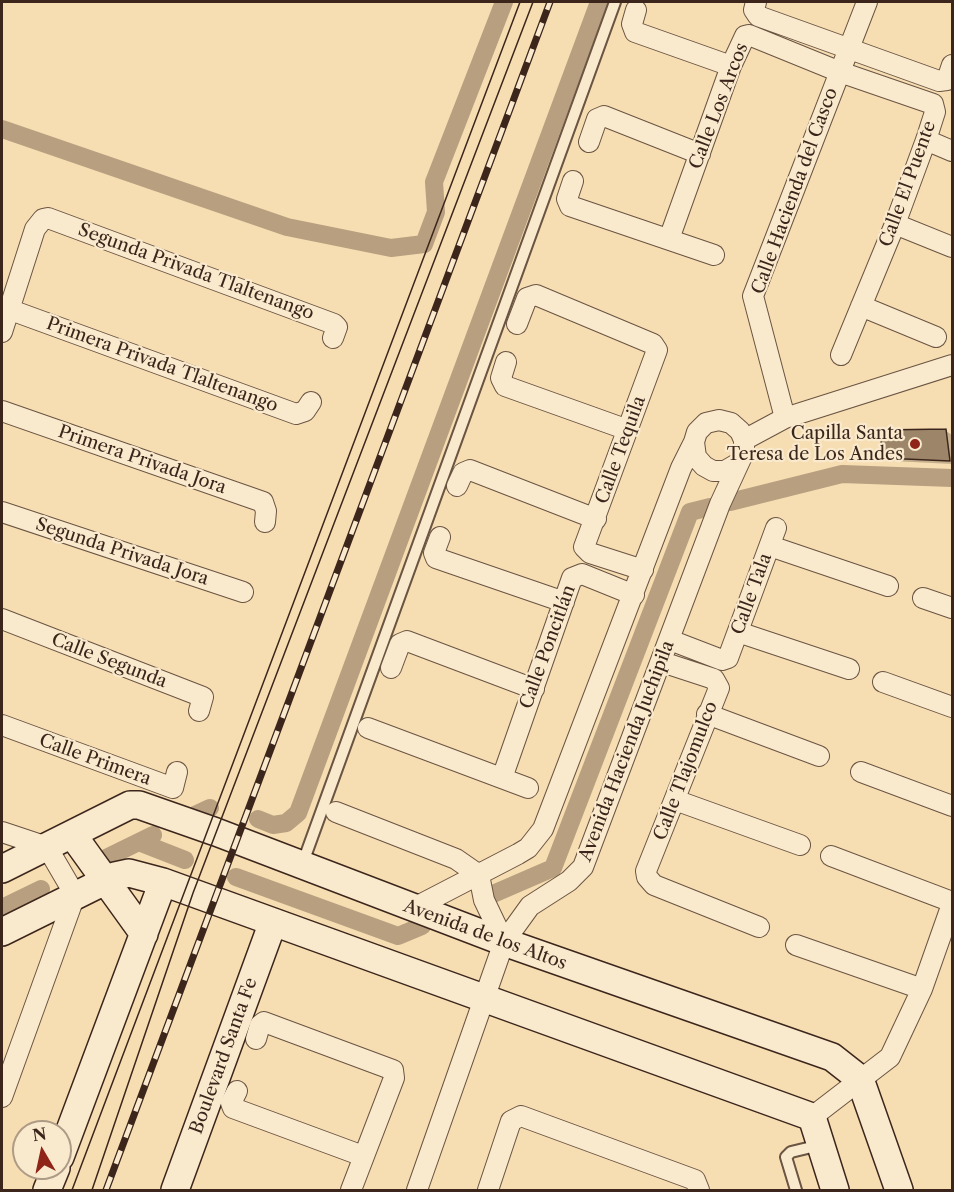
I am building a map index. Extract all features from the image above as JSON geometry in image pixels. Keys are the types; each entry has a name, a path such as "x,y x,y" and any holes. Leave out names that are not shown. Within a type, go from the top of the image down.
{"street":[{"path":"756,2 754,10 758,16 941,82 948,78 952,65"},
{"name":"Calle Hacienda del Casco","path":"785,418 753,296 867,2"},
{"path":"636,10 632,27 635,32 731,66"},
{"name":"Calle Los Arcos","path":"669,239 742,39 747,35 840,72"},
{"name":"Calle El Puente","path":"840,72 933,104 935,112 895,224 840,355"},
{"path":"589,142 597,119 604,116 700,154"},
{"path":"926,140 952,151"},
{"path":"573,181 567,199 570,206 714,255"},
{"name":"Segunda Privada Tlaltenango","path":"8,309 35,229 43,219 53,219 334,324 337,327 333,338"},
{"path":"895,224 952,247"},
{"name":"Calle Tequila","path":"517,324 526,297 536,296 653,344 657,350 585,544 585,550 643,570"},
{"path":"861,306 936,337"},
{"path":"2,332 8,309"},
{"name":"Primera Privada Tlaltenango","path":"8,309 296,414 305,411 311,402"},
{"path":"506,363 501,378 505,386 628,430"},
{"path":"744,440 785,418 952,365"},
{"name":"Primera Privada Jora","path":"2,411 263,502 266,511 265,522"},
{"path":"412,909 528,848 543,829 681,468 697,432 706,423 719,420 731,423 740,430 744,440 744,452 737,464 725,471 714,471 704,466 696,457 694,442"},
{"name":"Avenida Hacienda Juchipila","path":"417,1191 504,942 530,906 569,881 583,867 737,464"},
{"path":"457,486 463,473 470,470 596,519"},
{"name":"Segunda Privada Jora","path":"2,512 243,592"},
{"path":"440,537 434,553 436,558 564,602"},
{"name":"Calle Tala","path":"670,640 722,660 726,659 773,537 888,586"},
{"name":"Calle Poncitlán","path":"502,778 572,578 577,574 634,595"},
{"path":"923,598 952,608"},
{"name":"Calle Segunda","path":"2,619 203,697 199,711"},
{"path":"738,632 849,669"},
{"path":"391,668 400,644 406,641 534,689"},
{"name":"Calle Tlajomulco","path":"662,662 717,681 719,688 646,871 649,882 759,927"},
{"path":"883,682 952,707"},
{"path":"707,714 819,756"},
{"name":"Calle Primera","path":"2,725 173,788 177,772"},
{"path":"368,728 528,788"},
{"path":"861,772 952,806"},
{"path":"675,800 800,845"},
{"name":"Avenida de los Altos","path":"2,869 120,808 138,805 412,909 832,1057 860,1079"},
{"path":"336,812 456,859 479,875 484,900 504,942"},
{"path":"2,832 47,847 75,895"},
{"path":"72,834 144,934"},
{"path":"812,1117 860,1079 876,1071 890,1057 922,989 952,903 831,856"},
{"path":"2,932 103,880 129,873 163,882 812,1117"},
{"path":"72,1125 163,882"},
{"path":"2,1097 75,895"},
{"name":"Boulevard Santa Fe","path":"175,1191 273,922"},
{"path":"796,945 922,989"},
{"path":"256,1039 260,1025 264,1022 390,1068 394,1072 351,1191"},
{"path":"860,1079 890,1185"},
{"path":"237,1091 231,1103 233,1108 363,1156"},
{"path":"488,1191 514,1118 521,1116 695,1180 699,1191"},
{"path":"812,1117 835,1191"}],"lane":[{"path":"302,866 615,2"},
{"path":"796,1191 786,1161 788,1154 820,1145"}],"building":[{"name":"Capilla Santa Teresa de Los Andes","path":"946,429 950,461 883,458 880,430"}],"waterway":[{"path":"2,129 287,227 391,248 424,244 436,212 434,182 504,2"},
{"path":"258,819 273,825 286,823 298,813 599,2"},
{"path":"730,502 842,474 952,478"},
{"path":"493,894 553,868 690,512 710,507"},
{"path":"195,815 210,808"},
{"path":"106,858 153,835"},
{"path":"139,842 185,860"},
{"path":"236,877 398,936 422,926"},
{"path":"2,908 41,889"}],"tram line":[{"path":"72,1190 520,2"},
{"path":"92,1190 193,893 533,2"}],"railway":[{"path":"106,1190 550,2"}],"place":[{"name":"Capilla Santa Teresa de Los Andes","path":"915,444"}]}
